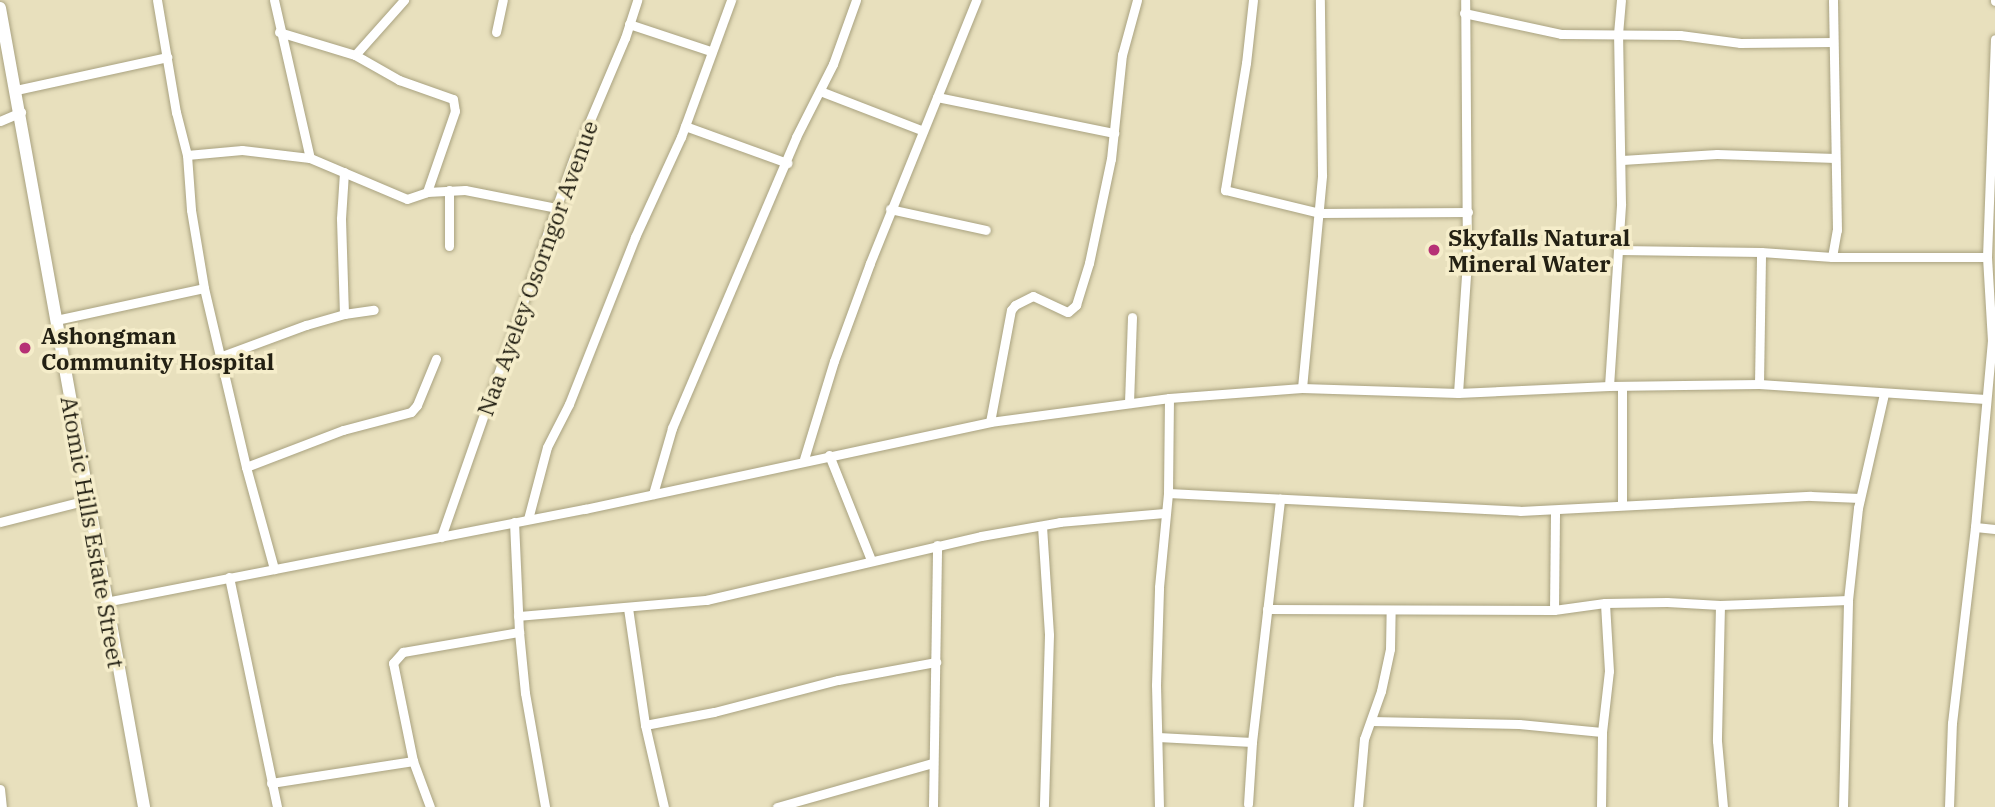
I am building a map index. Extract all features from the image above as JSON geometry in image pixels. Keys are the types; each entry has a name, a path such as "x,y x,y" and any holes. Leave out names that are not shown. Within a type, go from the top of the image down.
{"street":[{"path":"158,0 187,155 191,209 204,288 246,467 274,569"},
{"path":"274,0 279,32 310,158"},
{"path":"355,55 404,0"},
{"path":"496,32 503,0"},
{"name":"Naa Ayeley Osorngor Avenue","path":"441,537 557,208 636,0"},
{"path":"528,519 547,447 569,404 626,258 685,125 731,0"},
{"path":"653,494 672,428 805,117 820,91 856,0"},
{"path":"804,459 834,361 890,209 976,0"},
{"path":"990,422 1011,310 1033,296 1068,312 1076,305 1089,263 1114,133 1122,55 1137,0"},
{"path":"1253,0 1246,64 1224,188 1237,194 1320,213 1468,212"},
{"path":"1302,388 1310,281 1320,213 1323,116 1320,0"},
{"path":"1458,393 1465,305 1468,212 1465,0"},
{"path":"1609,386 1619,250 1622,160 1618,34 1621,0"},
{"path":"1832,257 1837,230 1833,0"},
{"name":"Atomic Hills Estate Street","path":"0,8 21,112 87,500 144,807"},
{"path":"1465,13 1560,34 1680,35 1740,43 1833,41"},
{"path":"629,24 710,51"},
{"path":"279,32 355,55 399,80 446,95 455,101 455,111 427,192"},
{"path":"1949,807 1952,723 1975,527 1992,341 1987,257 1992,183 1995,39"},
{"path":"16,90 167,57"},
{"path":"820,91 921,130"},
{"path":"937,97 1114,133"},
{"path":"0,121 21,112"},
{"path":"685,125 787,163"},
{"path":"187,155 242,150 310,158 400,198 449,190 485,193 557,208"},
{"path":"1622,160 1717,154 1835,158"},
{"path":"344,172 341,219 344,314"},
{"path":"449,190 449,246"},
{"path":"890,209 986,230"},
{"path":"1619,250 1761,252 1832,257 1987,257"},
{"path":"1759,384 1761,252"},
{"path":"56,320 204,288"},
{"path":"222,356 344,314 374,310"},
{"path":"1129,403 1132,317"},
{"path":"246,467 343,430 411,412 417,405 436,359"},
{"path":"105,601 441,537 990,422 1168,398 1302,388 1458,393 1609,386 1759,384 1986,399"},
{"path":"1622,386 1622,506"},
{"path":"1843,807 1848,600 1860,498 1884,394"},
{"path":"1159,807 1159,599 1168,494 1168,398"},
{"path":"829,455 871,560"},
{"path":"1168,494 1472,510 1555,510 1811,496 1860,498"},
{"path":"1248,804 1252,742 1280,499"},
{"path":"0,522 87,500"},
{"path":"1554,610 1555,510"},
{"path":"518,616 706,600 937,545 1042,526 1166,513"},
{"path":"514,522 525,693 545,807"},
{"path":"1042,526 1049,635 1044,807"},
{"path":"1975,527 1995,529"},
{"path":"933,807 937,545"},
{"path":"229,577 277,807"},
{"path":"1267,609 1554,610 1605,603 1720,605 1848,600"},
{"path":"1601,807 1602,732 1609,671 1605,603"},
{"path":"1720,605 1717,741 1723,807"},
{"path":"628,608 645,725 664,807"},
{"path":"1358,807 1362,748 1390,649 1391,610"},
{"path":"430,807 413,761 393,663 397,656 412,650 519,632"},
{"path":"645,725 714,712 879,671 936,662"},
{"path":"1371,721 1519,724 1602,732"},
{"path":"1158,737 1252,742"},
{"path":"271,783 413,761"},
{"path":"777,807 933,763"},
{"path":"0,789 2,807"}],"place":[{"name":"Skyfalls Natural Mineral Water","path":"1434,250"},
{"name":"Ashongman Community Hospital","path":"25,348"}]}
